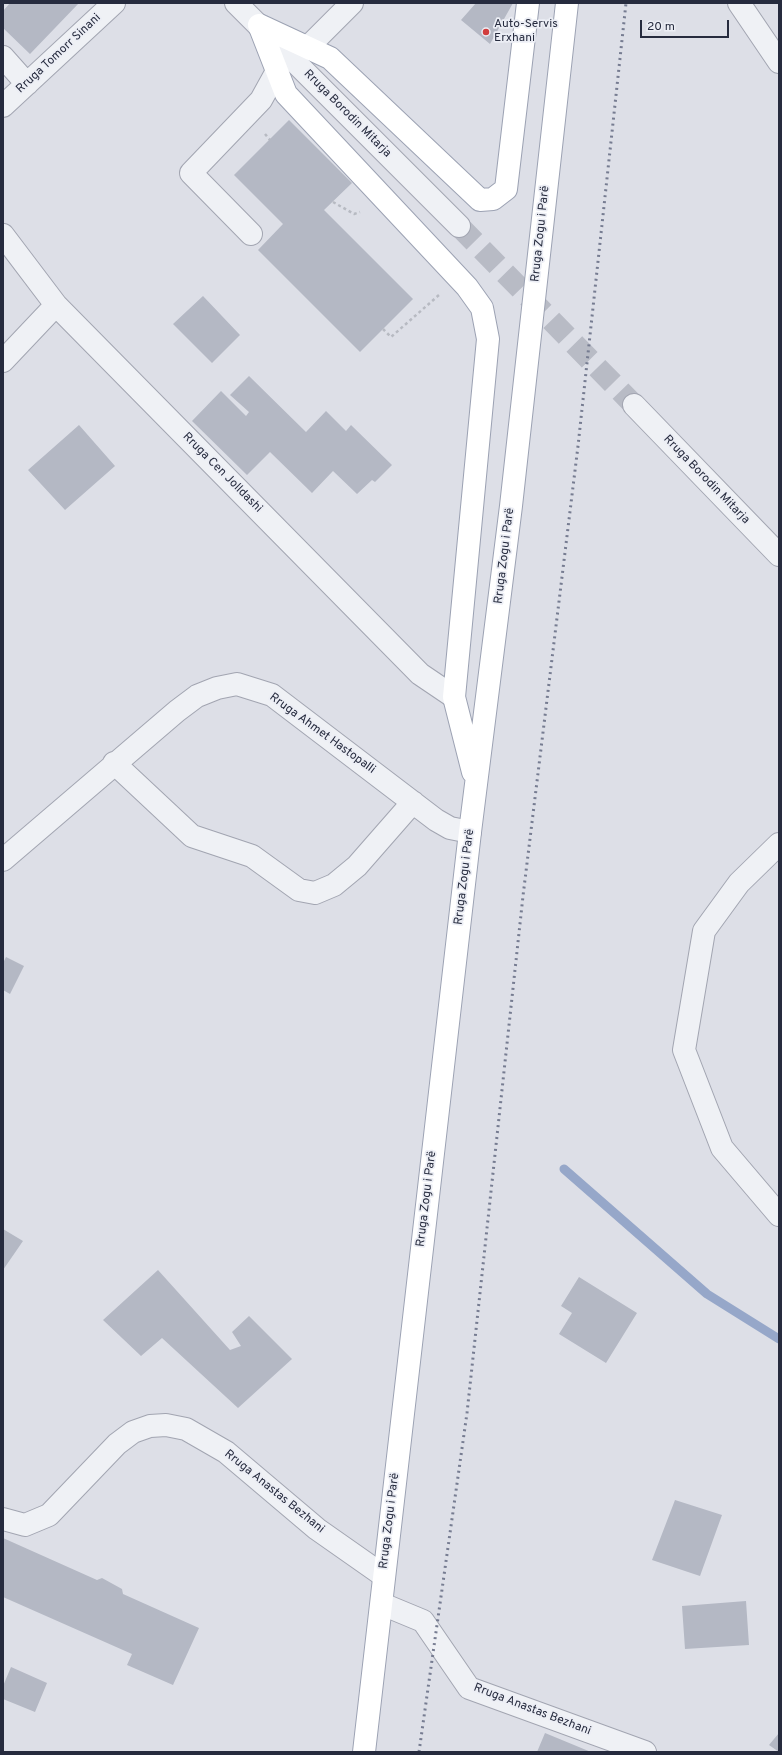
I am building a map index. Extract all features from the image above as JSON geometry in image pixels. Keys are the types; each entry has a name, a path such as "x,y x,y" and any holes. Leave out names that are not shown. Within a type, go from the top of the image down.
{"main road":[{"path":"259,25 330,58 480,200 493,199 506,189 528,3"},
{"name":"Rruga Zogu i Parë","path":"364,1752 476,781 511,506 567,3"},
{"path":"259,25 286,94 467,287 482,308 488,339 454,698 476,781"}],"street":[{"name":"Rruga Tomorr Sinani","path":"3,106 114,3"},
{"name":"Rruga Borodin Mitarja","path":"236,3 459,226"},
{"path":"308,47 352,3"},
{"path":"739,3 779,62"},
{"path":"3,57 27,84"},
{"path":"250,234 191,173 261,100 277,71"},
{"name":"Rruga Cen Jolldashi","path":"3,235 56,305 420,674 454,698"},
{"path":"3,361 56,305"},
{"name":"Rruga Borodin Mitarja","path":"634,405 779,555"},
{"name":"Rruga Ahmet Hastopalli","path":"3,860 176,711 197,696 217,688 237,684 272,694 413,802 450,828 470,832"},
{"path":"114,763 192,836 252,856 299,890 315,893 334,885 357,866 413,802"},
{"path":"779,844 739,883 704,931 684,1050 722,1148 779,1215"},
{"name":"Rruga Anastas Bezhani","path":"3,1518 25,1525 50,1515 117,1444 133,1432 150,1426 166,1425 186,1429 226,1452 317,1529 384,1576"},
{"name":"Rruga Anastas Bezhani","path":"382,1604 423,1621 470,1688 645,1752"}],"path":[{"path":"383,329 391,337 458,278"}],"building":[{"path":"10,3 79,3 30,54 3,28 3,11"},
{"name":"Auto-Servis Erxhani","path":"476,3 513,3 490,44 461,20"},
{"path":"289,120 352,183 324,210 413,299 360,352 258,250 283,224 234,175"},
{"path":"203,296 240,335 212,363 173,324"},
{"path":"249,376 306,432 326,411 346,431 351,425 392,465 375,482 372,480 357,494 333,471 312,493 270,452 247,475 192,421 221,391 246,416 249,412 230,395"},
{"path":"79,425 115,466 65,510 28,470"},
{"path":"6,957 24,966 10,994 3,990 3,963"},
{"path":"3,1229 23,1241 3,1270"},
{"path":"158,1270 230,1350 241,1346 232,1332 249,1316 292,1359 238,1408 162,1338 141,1356 103,1320"},
{"path":"579,1277 637,1313 606,1363 559,1334 572,1313 561,1306"},
{"path":"675,1500 722,1515 700,1576 652,1560"},
{"path":"3,1538 97,1580 102,1578 122,1589 123,1594 199,1628 173,1685 127,1665 132,1654 3,1597"},
{"path":"746,1601 749,1645 685,1649 682,1606"},
{"path":"11,1667 47,1683 35,1712 3,1699 3,1686"},
{"path":"545,1733 591,1752 537,1752"},
{"path":"779,1733 779,1752 769,1745"}],"waterway":[{"path":"564,1169 707,1294 779,1339"}],"tunnel":[{"path":"459,226 634,405"}],"railway":[{"path":"419,1752 467,1413 523,896 578,446 626,3"}],"place":[{"name":"Auto-Servis Erxhani","path":"486,32"}]}
